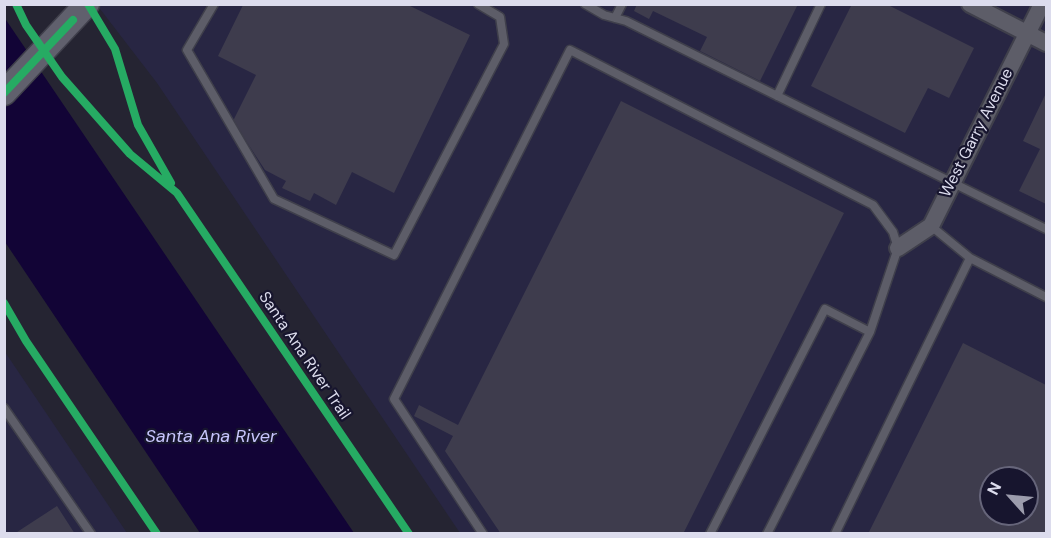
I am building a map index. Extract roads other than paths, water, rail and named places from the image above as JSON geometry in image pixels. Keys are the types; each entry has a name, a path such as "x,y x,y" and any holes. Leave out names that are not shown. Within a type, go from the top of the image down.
{"main road":[{"path":"4,93 80,12"}],"street":[{"path":"970,4 1047,43"},
{"name":"West Garry Avenue","path":"898,248 931,226 1042,4"}],"lane":[{"path":"214,4 187,50 274,199 394,255 504,44 500,17 478,4"},
{"path":"585,4 1047,229"},
{"path":"615,18 622,4"},
{"path":"777,96 821,4"},
{"path":"483,534 394,399 570,50 873,205 886,220 898,248 870,332 767,534"},
{"path":"931,226 970,258 1047,297"},
{"path":"835,534 970,258"},
{"path":"710,534 825,309 870,332"},
{"path":"4,408 91,534"}],"water":[{"name":"Santa Ana River","path":"4,17 354,533 200,533 5,242"}]}
